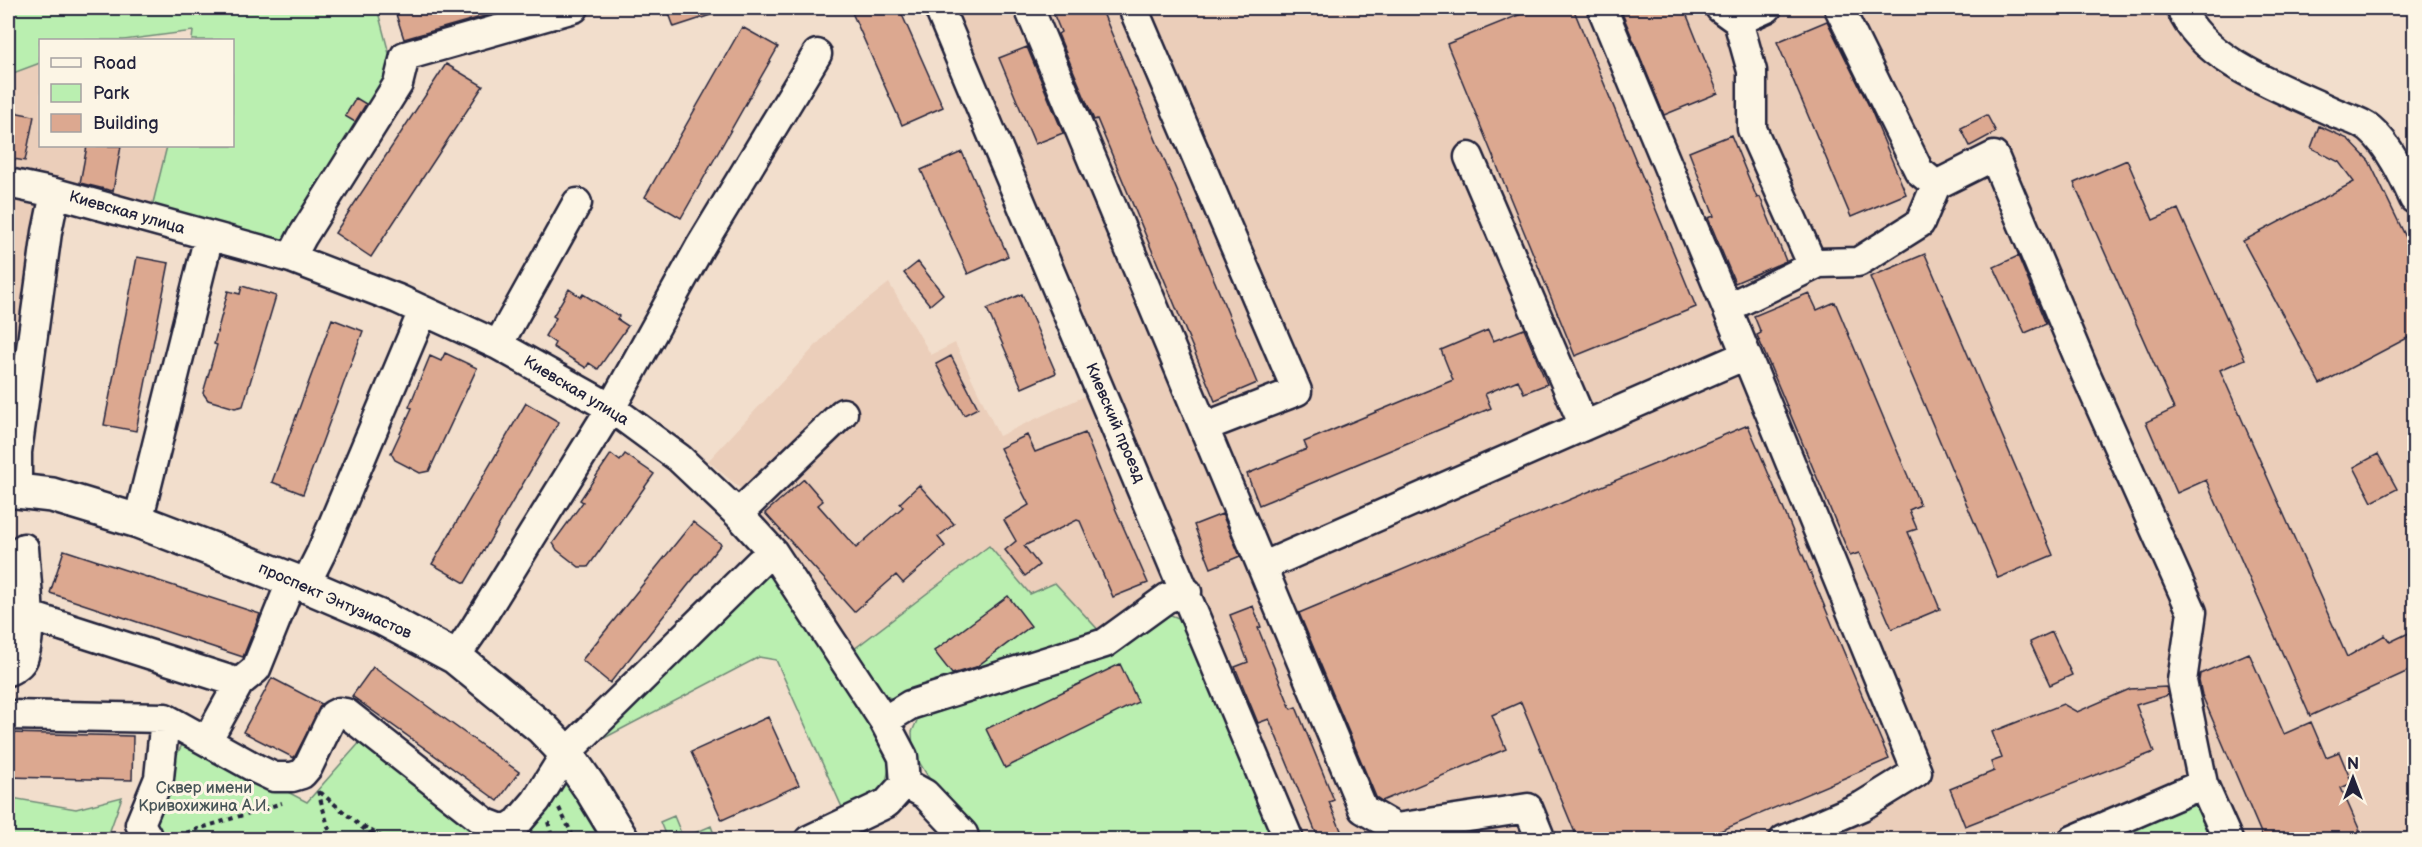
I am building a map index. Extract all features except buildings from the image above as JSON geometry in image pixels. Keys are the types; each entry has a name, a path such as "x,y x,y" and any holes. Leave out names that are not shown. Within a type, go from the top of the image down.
{"main road":[{"name":"проспект Энтузиастов","path":"12,490 62,497 138,521 299,582 381,618 455,657 542,728 566,753 622,840"}],"street":[{"path":"291,258 398,84 405,56 574,8"},
{"name":"Киевский проезд","path":"939,8 1290,840"},
{"path":"1029,8 1363,809 1396,834 1528,808 1541,840"},
{"path":"1133,8 1297,392 1204,427"},
{"path":"1602,8 1917,772 1862,806 1784,840"},
{"path":"1767,8 1729,14 1752,71 1752,129 1813,266"},
{"path":"1839,8 1919,171 1936,185"},
{"path":"2181,8 2197,35 2243,70 2370,129 2398,165 2415,199"},
{"path":"455,657 611,408 700,247 817,54"},
{"path":"1727,308 1819,263 1858,262 1920,223 1936,185 1994,156 2083,368 2192,612 2182,681 2203,784 2228,840"},
{"path":"1469,157 1584,426"},
{"name":"Киевская улица","path":"8,183 55,193 291,258 398,299 498,345 611,408 679,458 738,514 773,552 884,722 903,757 905,783"},
{"path":"12,490 47,232 55,193"},
{"path":"498,345 577,203"},
{"path":"138,521 209,236"},
{"path":"207,741 239,684 256,669 299,582 321,553 423,311"},
{"path":"1262,567 1746,355"},
{"path":"738,514 843,412"},
{"path":"8,671 17,667 24,658 27,615 24,548"},
{"path":"8,715 165,718 274,777 295,791 333,715 339,712 346,713 486,823 500,828 509,828 518,822 536,801 566,753 759,563 773,552"},
{"path":"884,722 910,705 1105,643 1167,598 1187,592"},
{"path":"27,615 239,684"},
{"path":"144,840 147,836 140,824 159,778 165,718"},
{"path":"809,840 887,803 905,783 925,794 963,834 965,840"},
{"path":"2073,840 2203,784"}],"path":[{"path":"295,791 319,791"},
{"path":"166,840 295,791 319,791 377,840"},
{"path":"319,791 332,840"},
{"path":"354,821 387,840"}],"shaded area":[{"path":"952,8 2160,8 2180,35 2242,77 2367,137 2390,166 2414,217 2414,839 2211,839 2185,779 2039,839 1302,839"},
{"path":"39,63 39,147 167,147 152,207 8,174 8,75"},
{"path":"8,194 44,201 32,232 11,466 8,466"},
{"path":"889,283 931,355 955,343 999,436 1087,395 1161,573 1160,588 1103,635 1030,594 849,653 741,489 708,461 834,326"}],"green space":[{"path":"8,8 377,8 401,99 311,251 281,240 152,207 167,147 234,147 234,39 192,39 193,31 132,39 39,39 39,63 8,75"},
{"path":"989,546 1030,594 1055,583 1103,635 909,696 890,698 872,688 849,653"},
{"path":"771,565 891,755 887,779 879,793 845,814 776,660 759,657 589,746"},
{"path":"1171,615 1181,619 1272,839 976,839 935,788 913,752 912,732 919,716 1159,616"},
{"name":"Сквер имени Кривохижина А.И.","path":"185,739 307,802 362,740 496,840 133,840"},
{"path":"561,775 600,839 510,840"},
{"path":"122,797 107,839 8,839 8,811 12,798 76,809"},
{"path":"2194,804 2211,839 2104,840"},
{"path":"674,816 683,838 711,826 716,839 667,839 660,822"}]}
